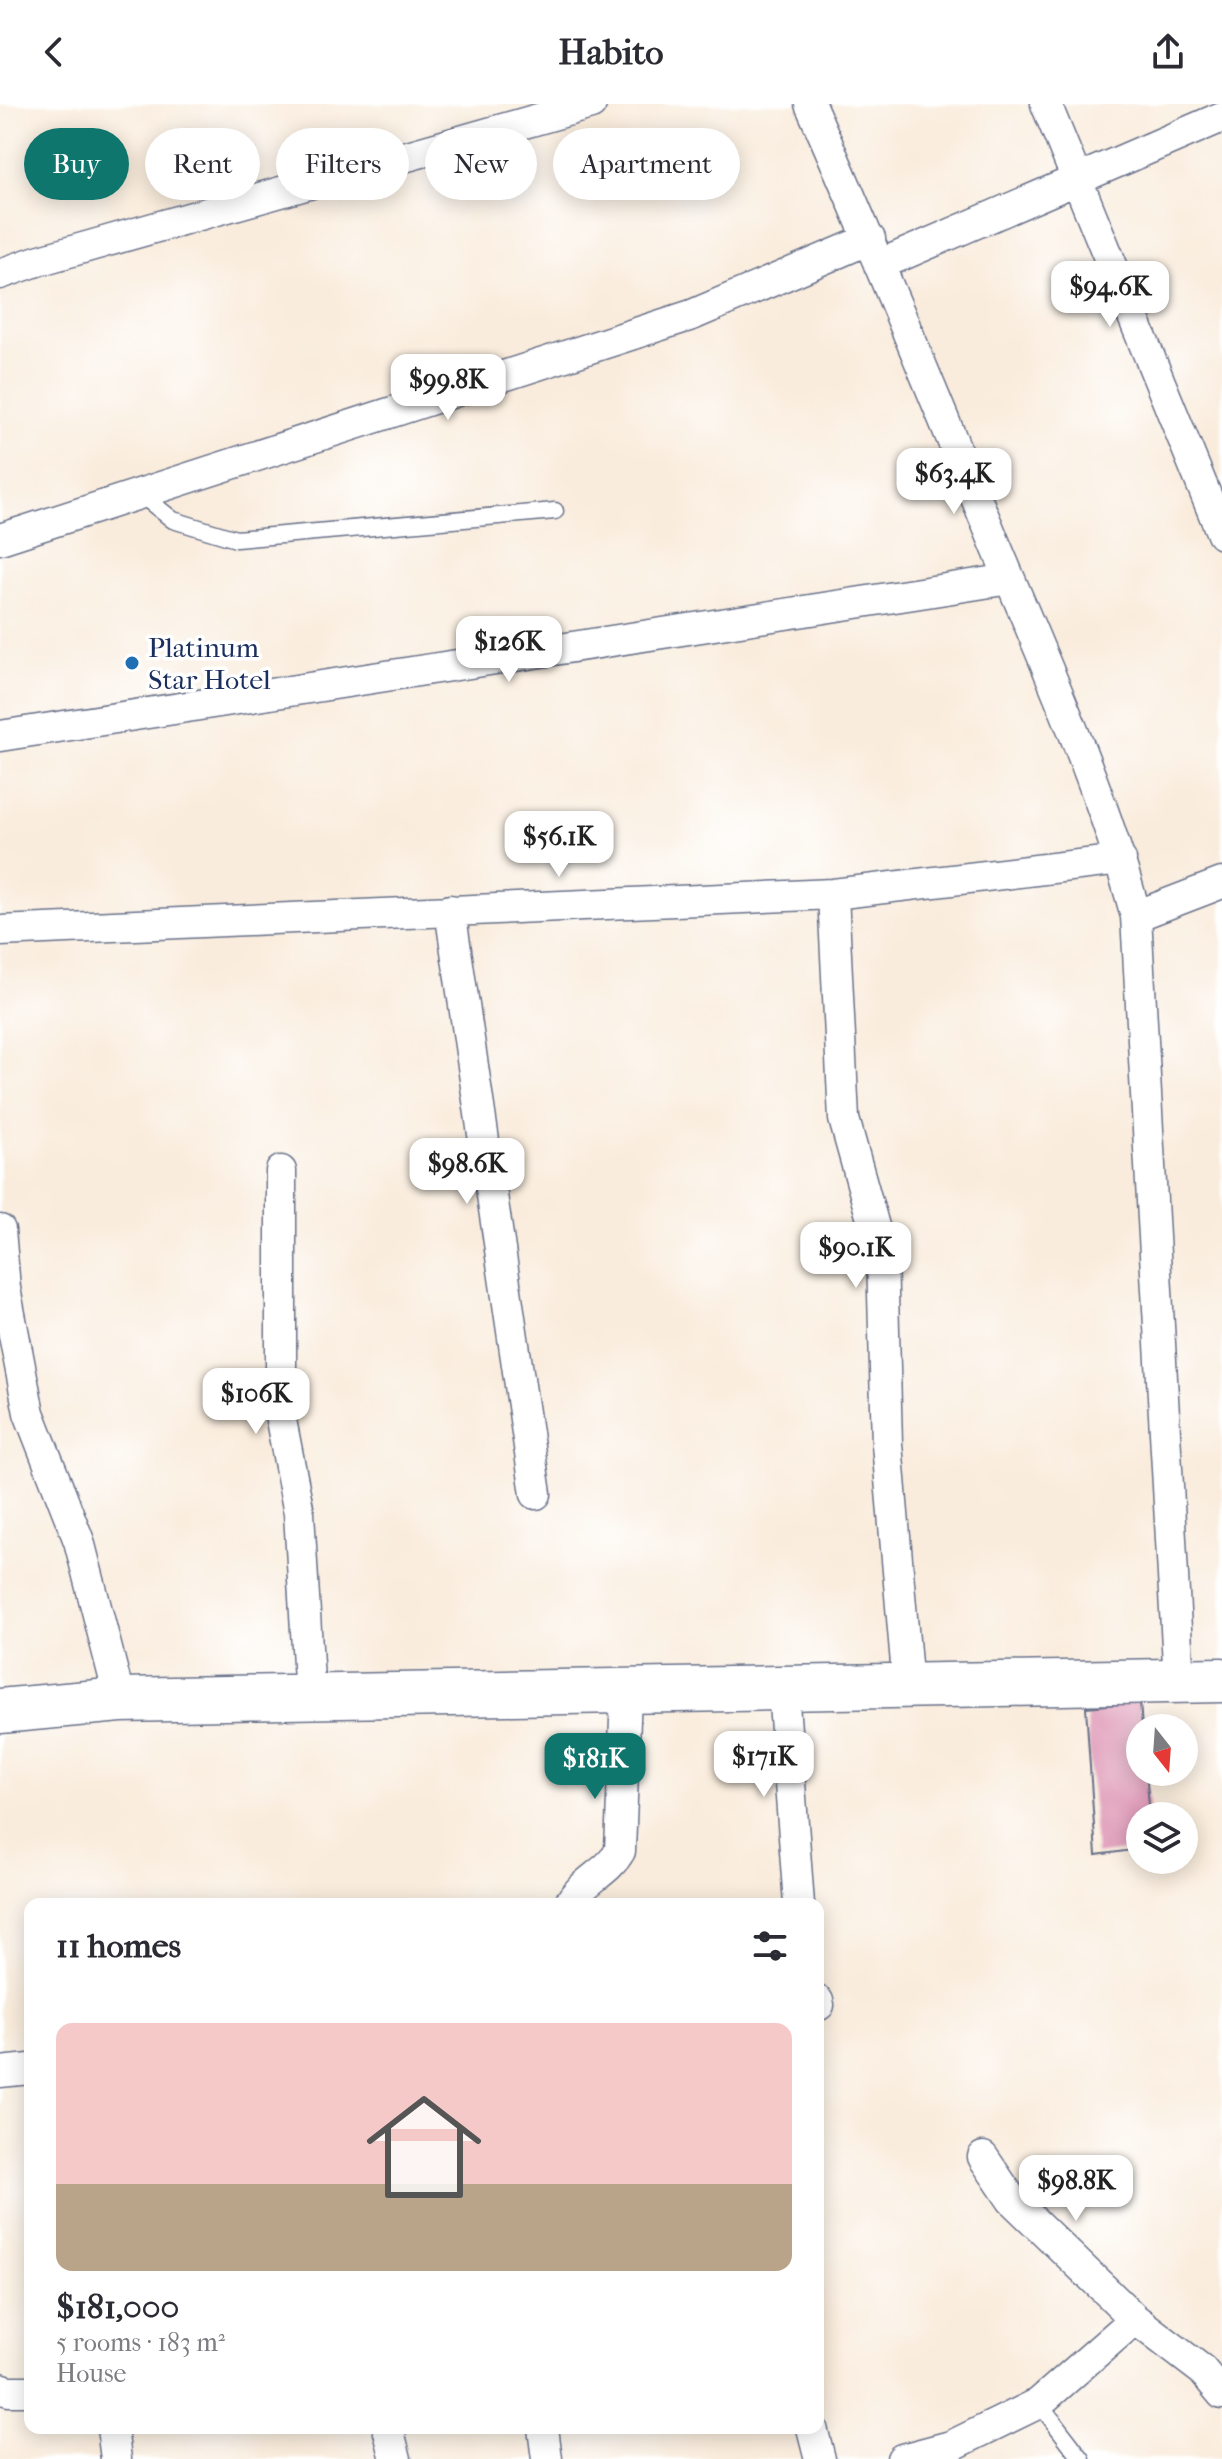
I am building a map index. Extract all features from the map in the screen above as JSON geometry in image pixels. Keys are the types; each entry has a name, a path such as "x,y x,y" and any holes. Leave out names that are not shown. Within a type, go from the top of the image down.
{"main road":[{"path":"0,1711 120,1700 1222,1680"}],"street":[{"path":"0,274 591,104"},
{"path":"810,104 1058,695 1121,860 1136,916 1179,1682"},
{"path":"1046,104 1222,534"},
{"path":"0,539 692,315 1078,177 1222,117"},
{"path":"0,736 1010,579"},
{"path":"0,931 833,894 1121,860"},
{"path":"1136,916 1222,883"},
{"path":"833,894 844,1119 882,1255 887,1444 908,1687"},
{"path":"450,910 536,1494"},
{"path":"281,1171 281,1420 299,1513 310,1698"},
{"path":"0,1230 5,1288 29,1413 79,1541 120,1700"},
{"path":"783,1690 799,1898"},
{"path":"573,1898 579,1888 614,1862 620,1851 626,1693"},
{"path":"0,2072 24,2070"},
{"path":"983,2157 1012,2200 1135,2319 1202,2370 1222,2394"},
{"path":"902,2459 951,2446 1039,2403 1135,2319"},
{"path":"0,2388 24,2391"},
{"path":"113,2434 116,2459"},
{"path":"390,2434 396,2459"},
{"path":"544,2434 547,2459"},
{"path":"814,2434 820,2459"}],"lane":[{"path":"139,493 173,520 236,539 555,511"},
{"path":"1039,2403 1082,2459"}],"building":[{"path":"1140,1702 1141,1714 1126,1714 1126,1786 1147,1786 1149,1802 1126,1802 1126,1851 1096,1855 1086,1707"}],"place":[{"name":"Platinum Star Hotel","path":"132,663"}]}
